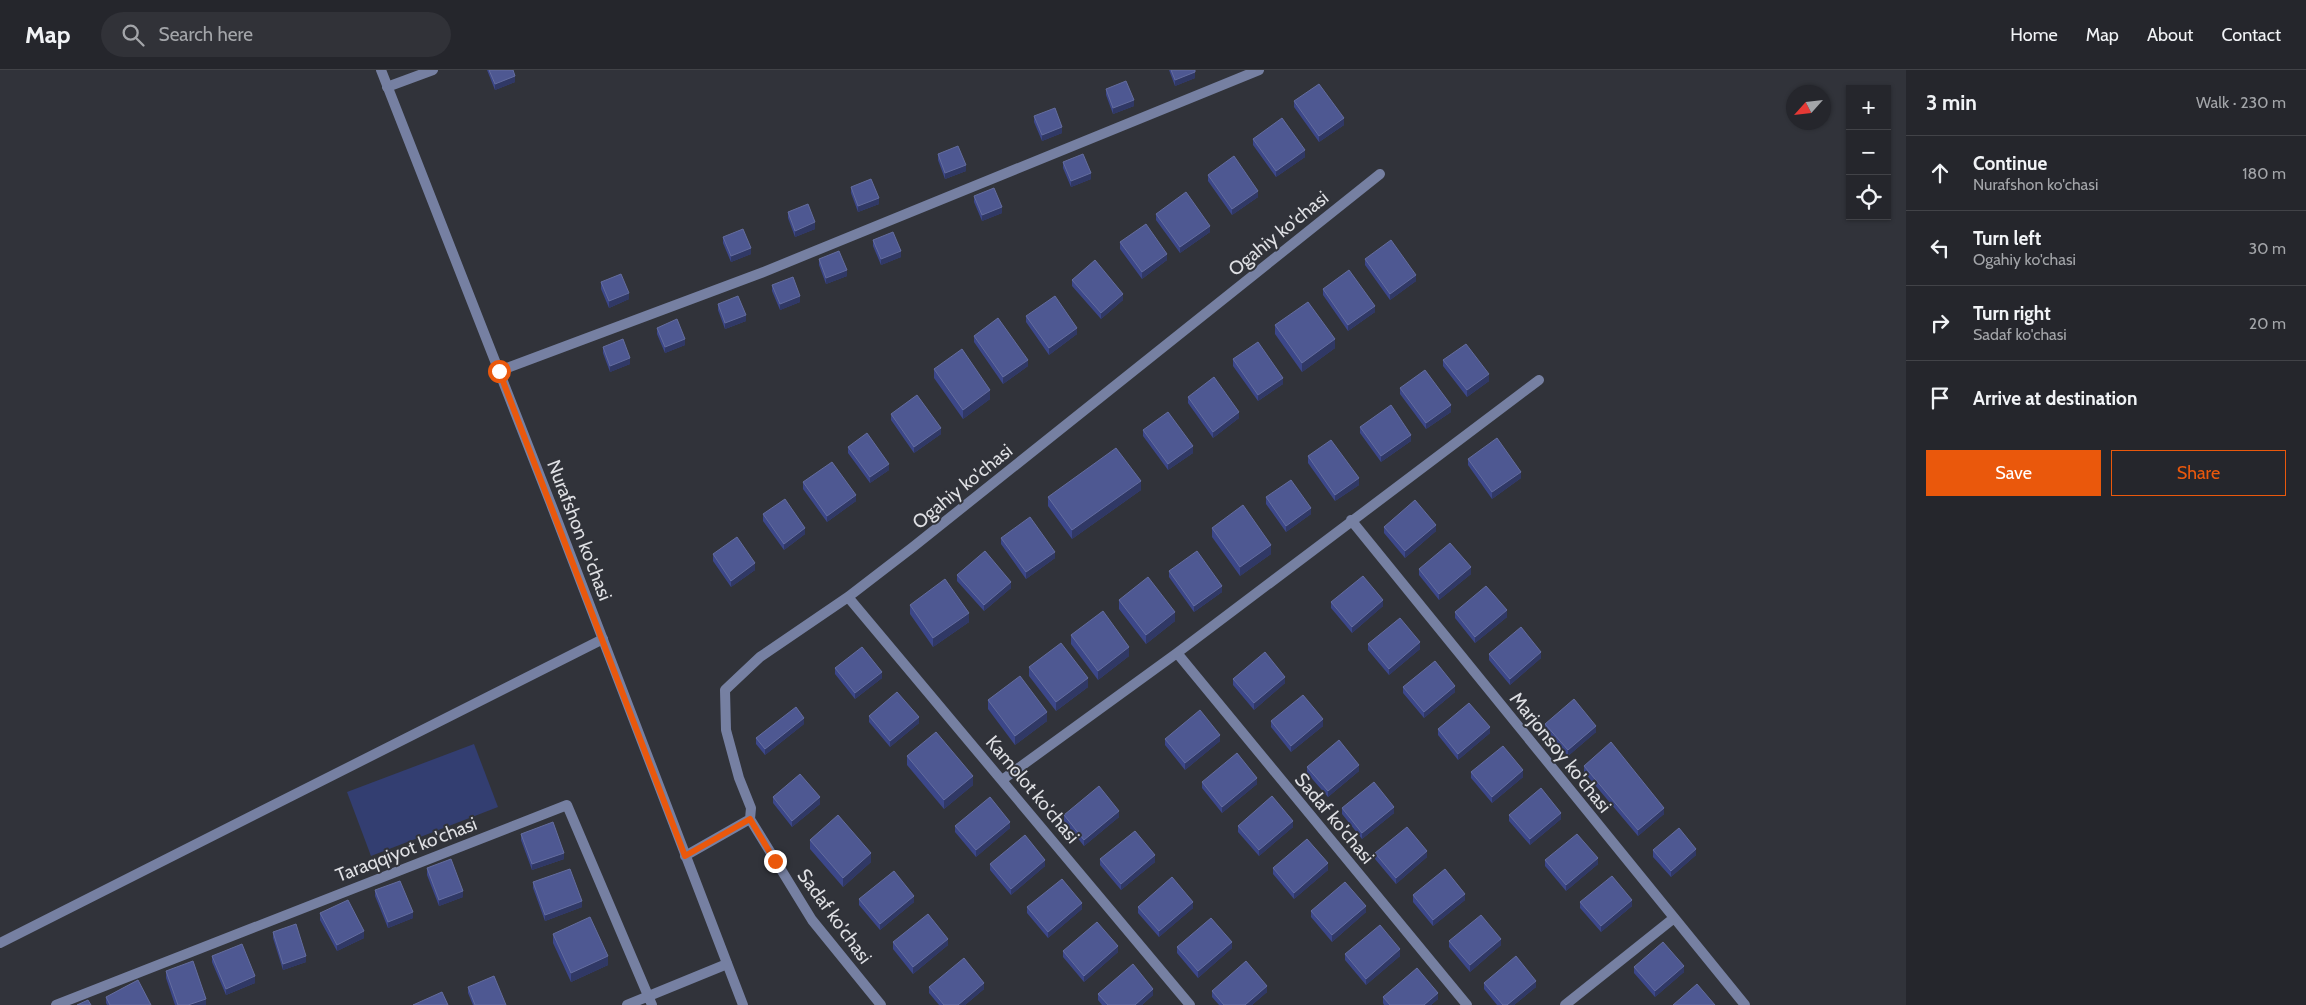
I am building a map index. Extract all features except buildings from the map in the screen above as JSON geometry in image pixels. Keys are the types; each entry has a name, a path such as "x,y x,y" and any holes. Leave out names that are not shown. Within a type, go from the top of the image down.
{"street":[{"name":"Nurafshon ko'chasi","path":"380,70 499,371 743,1005"},
{"path":"387,88 433,70"},
{"path":"499,371 761,273 1259,70"},
{"name":"Ogahiy ko'chasi","path":"750,819 751,808 739,778 726,730 725,690 760,658 848,597 914,547 1380,174"},
{"path":"1002,780 1176,653 1539,380"},
{"name":"Marjonsoy ko'chasi","path":"1351,520 1745,1005"},
{"name":"Kamolot ko'chasi","path":"848,597 1190,1005"},
{"path":"0,943 603,639"},
{"name":"Sadaf ko'chasi","path":"1176,653 1468,1005"},
{"name":"Taraqqiyot ko'chasi","path":"56,1005 567,806 651,1001"},
{"path":"685,856 750,819"},
{"name":"Sadaf ko'chasi","path":"750,819 812,920 881,1005"},
{"path":"1565,1005 1674,918"},
{"path":"627,1005 651,1001 727,964"}],"shaded area":[{"path":"474,744 498,807 371,856 347,792"}],"route":[{"path":"499,371 685,856 750,819 775,861"}]}
